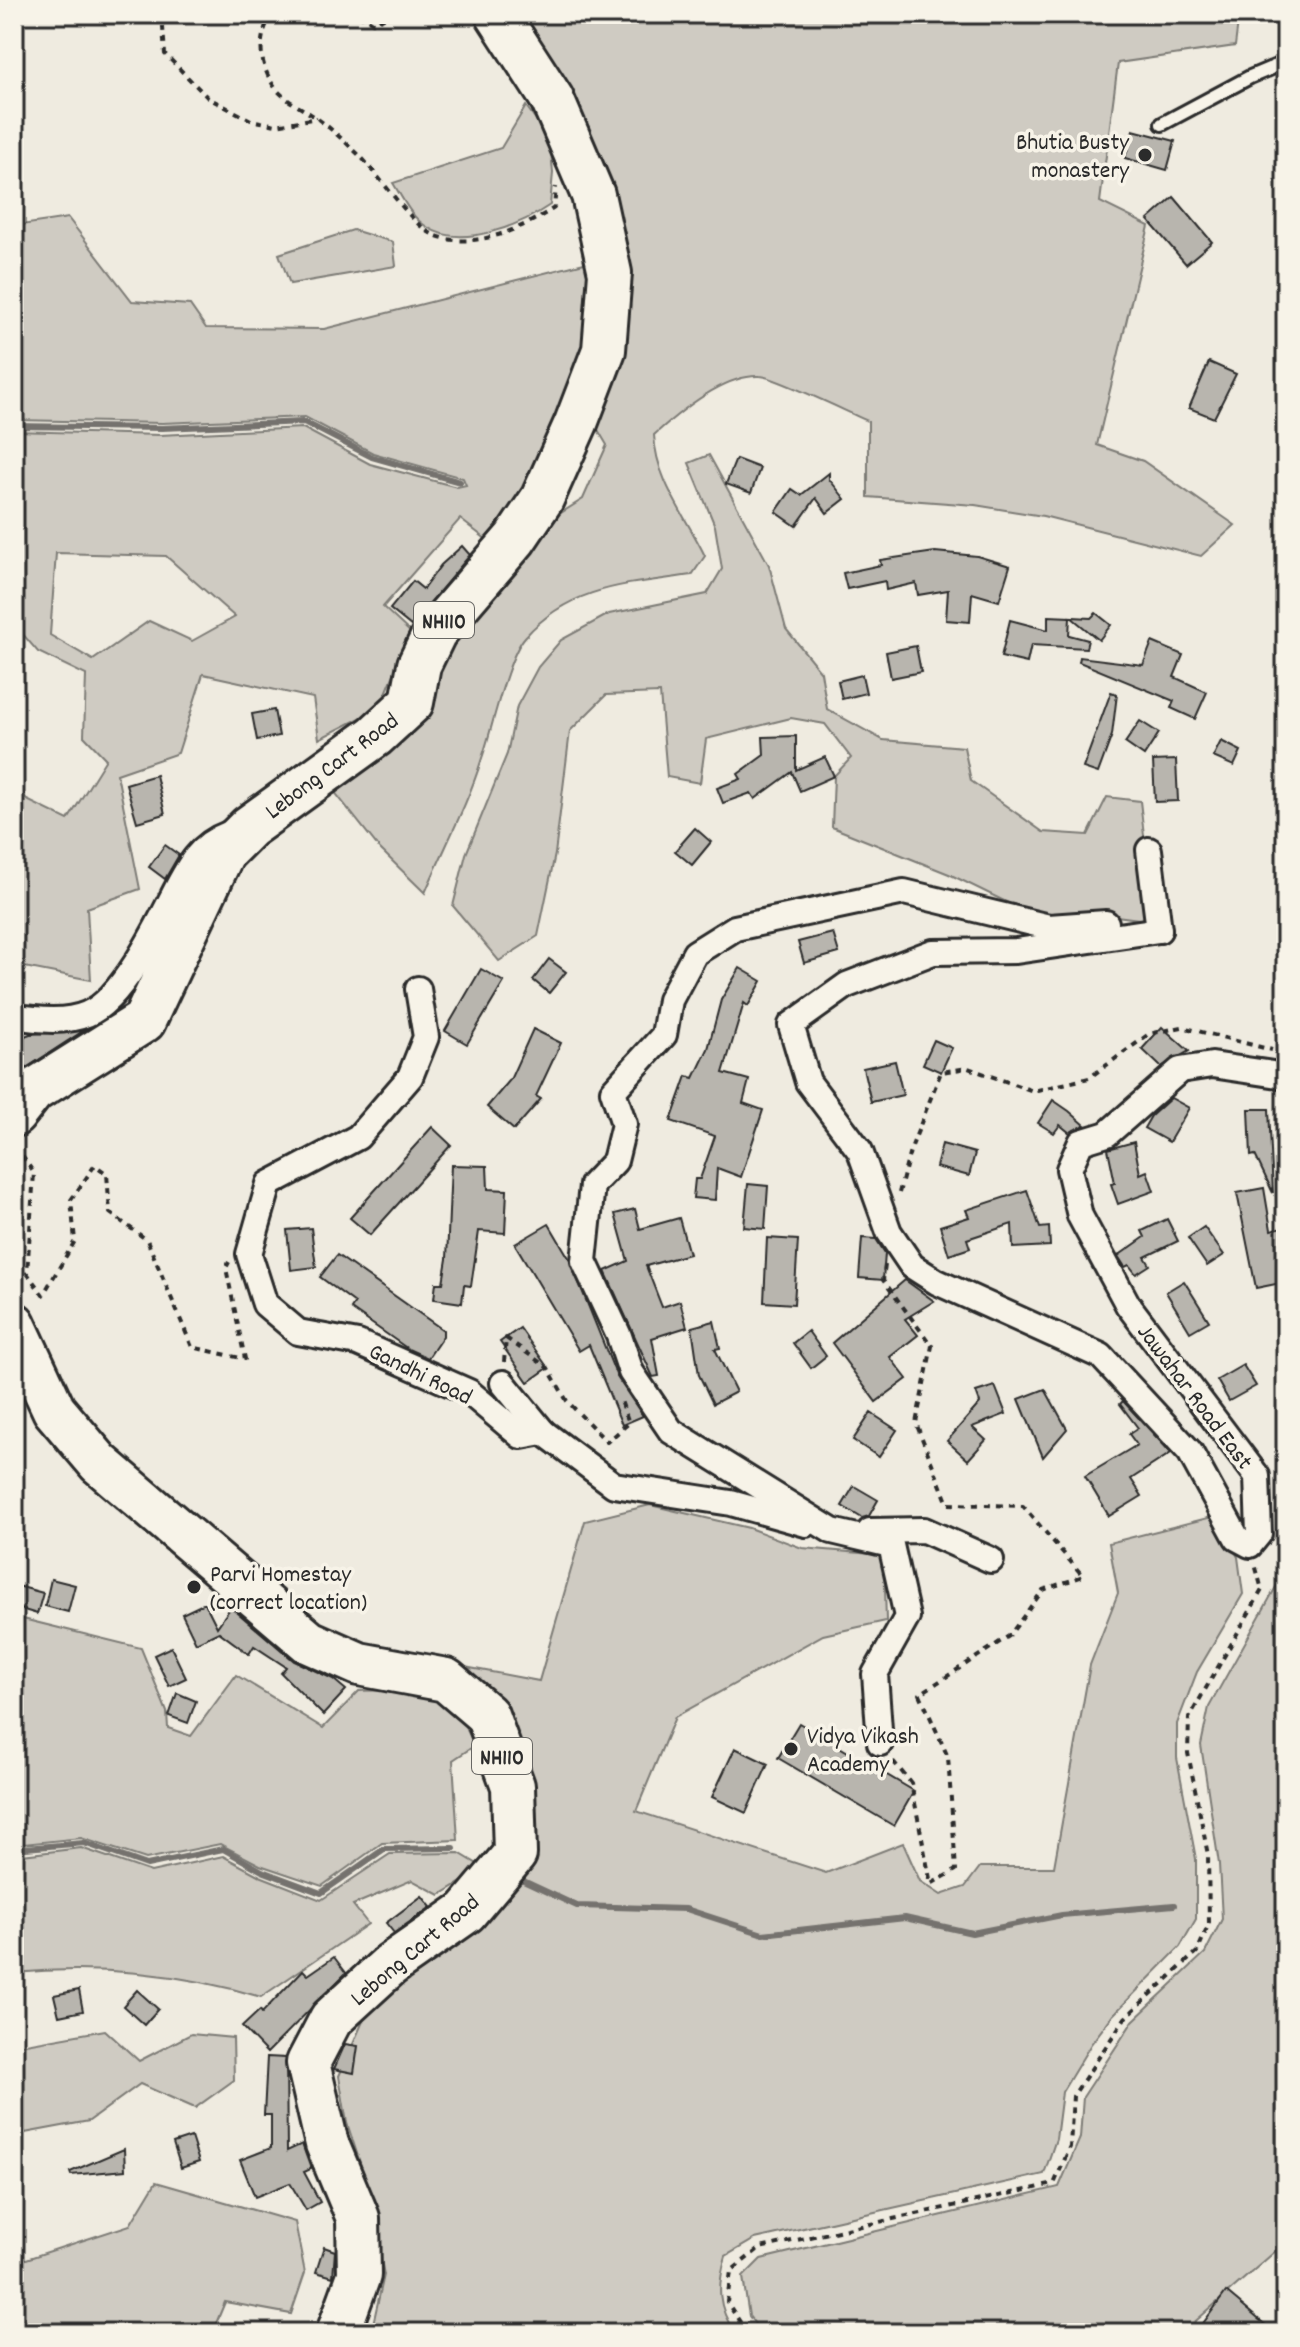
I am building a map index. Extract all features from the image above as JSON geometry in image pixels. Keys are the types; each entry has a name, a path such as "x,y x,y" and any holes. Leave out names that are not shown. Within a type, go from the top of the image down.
{"highway":[{"name":"Lebong Cart Road","path":"14,1115 33,1091 144,1021 223,853 249,827 375,736 412,702 419,665 435,632 515,539 542,499 604,350 610,273 593,195 552,99 497,14"},
{"name":"Lebong Cart Road","path":"14,1324 54,1410 99,1463 309,1642 359,1664 446,1680 487,1715 513,1786 515,1854 466,1912 390,1965 331,2019 308,2063 327,2144 358,2218 359,2275 338,2333"}],"street":[{"path":"14,1016 71,1018 89,1014 105,1002 155,931 193,857 219,837 249,827"},
{"path":"880,1743 875,1674 907,1617 891,1545 832,1531 671,1431 631,1372 619,1336 584,1261 592,1185 615,1161 624,1124 613,1091 664,1035 670,1000 695,953 735,928 904,892 1049,927 1111,922 1159,930 1149,850"},
{"name":"Jawahar Road East","path":"1159,930 1016,951 933,952 847,985 791,1025 808,1082 860,1151 889,1232 912,1266 937,1282 1101,1356 1190,1452 1237,1538 1250,1545 1259,1534 1257,1476 1128,1305 1080,1216 1069,1169 1081,1142 1107,1134 1180,1070 1212,1065 1286,1076"},
{"name":"Gandhi Road","path":"418,989 426,1037 410,1077 358,1137 269,1184 249,1254 265,1304 298,1332 358,1343 469,1392 521,1436 543,1432 614,1485 731,1503 832,1531 924,1530 991,1560"},
{"path":"503,1383 543,1432"}],"lane":[{"path":"1162,124 1250,77 1286,62"}],"path":[{"path":"162,14 165,54 171,64 208,98 231,113 263,123 294,124 317,118"},
{"path":"272,14 260,47 267,73 277,92 317,118 359,155 391,188 410,216 430,234 449,240 478,238 527,225 554,208 558,177"},
{"path":"358,14 373,23 392,14"},
{"path":"880,1743 911,1783 931,1884 956,1870 948,1757 920,1694 1009,1636 1043,1590 1083,1576 1023,1506 948,1504 916,1423 932,1346 883,1280 889,1232 910,1151 941,1072 968,1068 1033,1091 1089,1078 1149,1034 1182,1027 1278,1051"},
{"path":"14,1144 34,1173 27,1273 43,1295 75,1241 71,1200 95,1165 107,1174 110,1213 147,1240 192,1347 245,1359 226,1268 233,1255"},
{"path":"747,2333 727,2302 731,2271 760,2248 1054,2184 1070,2147 1073,2096 1125,2018 1197,1952 1209,1924 1208,1855 1188,1753 1189,1718 1262,1590 1250,1545"}],"shaded area":[{"path":"513,14 1239,14 1235,46 1118,63 1100,202 1149,226 1097,445 1143,461 1235,525 1201,556 1043,516 975,505 868,497 868,421 768,378 746,377 732,381 702,396 654,435 666,483 705,556 692,575 624,585 582,597 543,620 525,637 512,660 470,792 425,893 380,849 326,781 553,518 583,499 607,445 594,423 617,273"},
{"path":"526,106 550,139 553,173 550,205 507,227 473,235 441,233 421,223 393,183 501,148"},
{"path":"68,218 132,301 190,305 206,328 324,329 588,262 591,290 585,335 567,397 540,461 508,518 491,543 460,519 383,607 411,633 380,708 319,739 313,698 203,674 178,753 117,774 140,889 87,908 91,980 14,965 14,778 27,800 68,820 106,759 84,736 86,675 38,652 14,624 14,431 160,435 303,428 370,464 457,487 466,485 463,478 373,453 305,417 162,423 14,420 14,226","holes":["56,553 166,556 235,617 192,641 149,621 93,660 50,635"]},
{"path":"353,230 393,242 396,266 290,284 279,254"},
{"path":"709,455 769,565 786,629 821,672 827,709 883,740 964,747 971,781 1043,832 1088,835 1107,797 1140,801 1154,921 1109,915 1047,922 949,874 832,827 834,776 851,758 825,724 791,718 706,739 700,783 667,777 660,693 606,695 570,731 555,854 538,936 499,961 453,906 466,854 507,754 517,706 538,667 561,640 609,614 707,594 722,569 715,526 689,463"},
{"path":"650,1505 749,1528 802,1548 884,1555 886,1621 823,1635 675,1717 636,1811 826,1873 903,1843 920,1881 941,1895 965,1887 980,1867 1054,1867 1090,1665 1118,1593 1109,1543 1216,1516 1238,1557 1243,1594 1197,1672 1177,1724 1177,1758 1196,1859 1196,1919 1180,1947 1113,2015 1062,2092 1056,2139 1044,2174 755,2239 726,2256 723,2267 720,2296 735,2333 371,2333 384,2275 366,2181 347,2123 339,2076 367,2012 484,1908 523,1799 433,1661 539,1681 585,1521"},
{"path":"1286,1569 1286,2242 1182,2333 762,2333 749,2316 743,2277 761,2259 1059,2187 1080,2138 1083,2097 1133,2021 1205,1953 1222,1919 1219,1864 1201,1745 1209,1707"},
{"path":"14,1608 23,1619 141,1648 167,1712 168,1728 191,1736 236,1675 323,1728 359,1691 414,1692 443,1702 465,1726 474,1746 453,1760 458,1840 382,1843 322,1886 260,1865 220,1844 146,1859 81,1838 14,1845"},
{"path":"81,1848 151,1872 223,1856 260,1876 321,1900 390,1854 459,1853 484,1868 440,1895 412,1880 353,1905 368,1924 261,1997 201,1982 139,1973 76,1970 14,1973 14,1856"},
{"path":"105,2030 139,2061 191,2034 233,2038 234,2080 195,2108 140,2084 89,2121 14,2135 14,2046"},
{"path":"156,2182 295,2222 305,2273 291,2314 225,2302 212,2333 14,2333 14,2263 130,2225"}],"building":[{"path":"1133,130 1175,141 1167,170 1125,158"},
{"path":"1174,197 1212,242 1186,264 1148,220"},
{"path":"1209,362 1236,374 1214,418 1189,408"},
{"path":"736,459 760,468 751,493 726,484"},
{"path":"829,473 829,479 845,499 827,513 816,498 796,526 776,512 792,489 801,495"},
{"path":"462,546 470,555 411,626 390,609 413,581 423,589 441,565"},
{"path":"935,552 977,556 1010,566 999,601 972,593 970,622 946,620 948,590 918,595 916,583 886,590 885,581 847,589 843,573 881,565 880,560"},
{"path":"1096,613 1111,625 1099,640 1071,617 1091,618"},
{"path":"1048,616 1070,617 1069,635 1088,640 1086,648 1031,645 1027,663 1001,657 1010,620 1048,630"},
{"path":"1152,642 1183,655 1174,677 1207,692 1195,719 1171,708 1174,701 1079,662 1080,657 1143,665"},
{"path":"916,646 921,672 891,678 886,652"},
{"path":"862,675 866,693 842,699 838,681"},
{"path":"1111,692 1117,694 1112,735 1098,773 1083,768"},
{"path":"274,710 279,736 257,740 252,714"},
{"path":"1140,721 1159,733 1144,756 1125,743"},
{"path":"796,736 796,770 825,757 834,776 800,791 792,772 755,799 751,793 723,803 717,788 741,779 738,774 764,755 763,737"},
{"path":"1221,741 1241,751 1234,766 1213,757"},
{"path":"1176,760 1178,801 1155,802 1153,761"},
{"path":"156,775 165,814 137,822 126,784"},
{"path":"695,828 711,842 692,865 675,851"},
{"path":"165,845 179,855 165,879 149,867"},
{"path":"833,933 839,953 804,963 798,942"},
{"path":"549,959 566,972 549,993 533,980"},
{"path":"740,968 762,981 748,1006 744,1003 723,1073 749,1080 743,1103 763,1110 741,1177 717,1168 715,1200 693,1198 695,1179 700,1179 715,1136 671,1121 687,1076 694,1078 708,1049 721,1000"},
{"path":"481,969 504,982 467,1044 445,1031"},
{"path":"1162,1027 1189,1051 1161,1067 1142,1049"},
{"path":"533,1029 561,1043 536,1096 541,1099 514,1130 487,1107 510,1080"},
{"path":"83,1031 14,1075 14,1040 30,1034"},
{"path":"934,1040 952,1048 941,1072 923,1064"},
{"path":"895,1061 903,1095 871,1102 863,1068"},
{"path":"1171,1098 1189,1108 1169,1142 1144,1128 1151,1116"},
{"path":"1053,1100 1085,1125 1070,1133 1060,1125 1054,1133 1038,1123"},
{"path":"1249,1109 1269,1109 1273,1193 1255,1155 1251,1156"},
{"path":"432,1127 451,1145 370,1235 350,1218"},
{"path":"1134,1142 1140,1174 1147,1171 1154,1191 1118,1204 1111,1184 1115,1183 1108,1149"},
{"path":"942,1144 975,1153 969,1176 936,1167"},
{"path":"451,1165 487,1166 488,1189 507,1190 505,1233 479,1231 471,1286 464,1285 462,1303 434,1299 436,1283 443,1283 447,1259"},
{"path":"748,1184 768,1186 765,1229 744,1227"},
{"path":"1264,1188 1271,1230 1286,1226 1286,1282 1256,1288 1237,1193"},
{"path":"1027,1190 1040,1228 1049,1227 1050,1246 1013,1248 1012,1224 967,1239 970,1248 949,1255 940,1226 969,1217 966,1210"},
{"path":"635,1209 640,1229 679,1218 689,1254 646,1266 662,1307 680,1301 687,1327 652,1338 659,1376 653,1377 605,1271 628,1261 615,1214"},
{"path":"1167,1219 1178,1241 1145,1257 1150,1265 1136,1274 1129,1265 1125,1267 1118,1256 1145,1237 1142,1231"},
{"path":"549,1224 569,1258 617,1377 643,1416 622,1425 589,1345 579,1351 515,1244"},
{"path":"1204,1227 1224,1255 1207,1266 1188,1238"},
{"path":"311,1228 316,1267 291,1270 287,1230"},
{"path":"767,1238 798,1240 794,1304 764,1302"},
{"path":"862,1238 876,1239 885,1253 883,1280 859,1278"},
{"path":"337,1255 443,1330 443,1336 428,1358 408,1349 351,1309 355,1303 320,1277"},
{"path":"905,1280 934,1301 905,1319 918,1335 890,1357 907,1379 876,1402 832,1343"},
{"path":"1184,1281 1209,1321 1190,1332 1166,1292"},
{"path":"714,1321 720,1348 715,1349 736,1392 713,1404 699,1375 692,1327"},
{"path":"520,1328 548,1368 528,1382 500,1342"},
{"path":"808,1331 826,1356 811,1368 793,1343"},
{"path":"1243,1365 1256,1386 1229,1401 1217,1380"},
{"path":"995,1386 1006,1414 972,1427 986,1440 968,1460 947,1441 980,1403 976,1392"},
{"path":"1045,1389 1067,1429 1043,1457 1019,1399"},
{"path":"1123,1401 1171,1453 1131,1479 1142,1496 1109,1516 1085,1476 1137,1445 1129,1434 1138,1428 1120,1404"},
{"path":"871,1413 897,1430 879,1457 853,1440"},
{"path":"854,1486 878,1500 869,1516 862,1518 842,1506"},
{"path":"51,1579 75,1585 68,1612 45,1606"},
{"path":"14,1585 43,1593 37,1614 14,1607"},
{"path":"205,1603 217,1627 231,1607 294,1661 333,1679 346,1690 323,1715 281,1673 286,1667 254,1646 249,1654 219,1632 196,1643 182,1614"},
{"path":"171,1647 186,1678 169,1686 154,1655"},
{"path":"177,1693 196,1701 188,1723 169,1716"},
{"path":"799,1723 914,1791 894,1826 778,1758"},
{"path":"735,1748 768,1764 746,1813 712,1797"},
{"path":"422,1896 431,1907 394,1933 386,1923"},
{"path":"334,1957 346,1973 267,2053 242,2027 260,2010 262,2013 303,1970 308,1975"},
{"path":"79,1990 83,2011 59,2016 54,1995"},
{"path":"137,1990 158,2009 144,2025 123,2006"},
{"path":"345,2044 358,2046 354,2073 334,2069"},
{"path":"267,2057 286,2058 287,2151 302,2144 311,2169 304,2172 320,2202 306,2210 290,2183 255,2197 240,2160 271,2148 271,2115 264,2115"},
{"path":"191,2137 199,2162 181,2168 173,2143"},
{"path":"124,2149 125,2170 71,2175 70,2172"},
{"path":"324,2247 335,2251 333,2277 316,2272"},
{"path":"1226,2292 1275,2333 1196,2333"}],"waterway":[{"path":"14,426 162,428 304,422 372,457 460,482"},
{"path":"14,1849 84,1843 147,1865 223,1849 262,1871 321,1893 384,1849 454,1848"},
{"path":"519,1879 577,1906 686,1909 763,1934 905,1918 972,1933 1062,1915 1174,1905"}],"place":[{"name":"Bhutia Busty monastery","path":"1145,155"},
{"name":"Parvi Homestay (correct location)","path":"194,1587"},
{"name":"Vidya Vikash Academy","path":"791,1749"}]}
